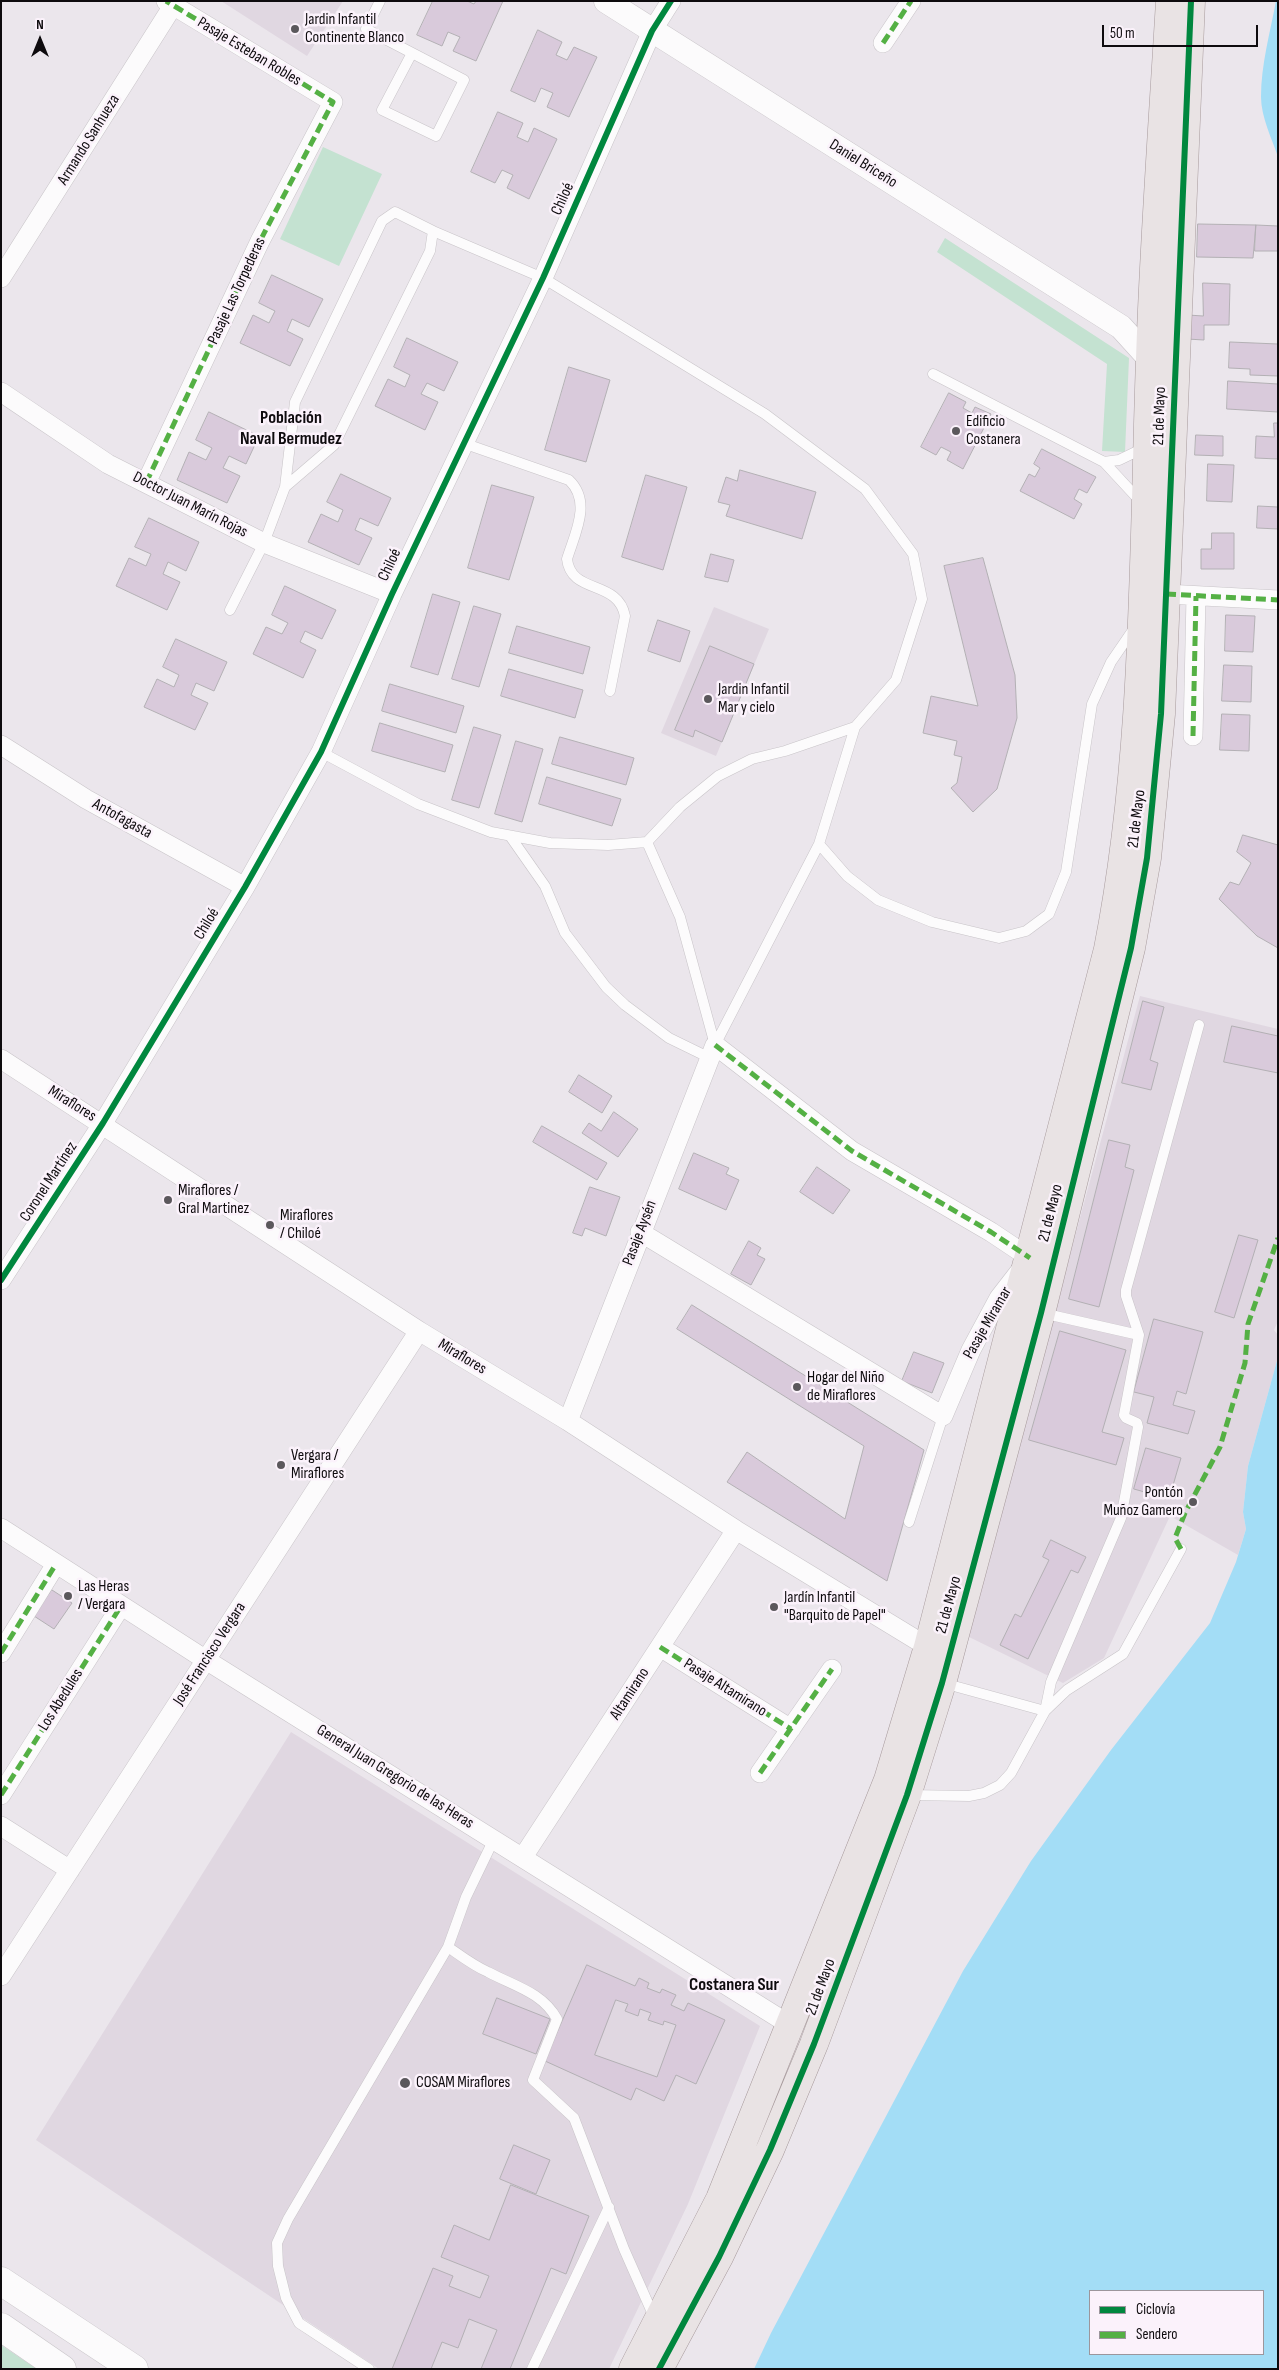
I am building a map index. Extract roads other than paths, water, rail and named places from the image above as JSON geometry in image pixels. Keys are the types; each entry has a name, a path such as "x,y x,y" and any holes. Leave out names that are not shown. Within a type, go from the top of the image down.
{"main road":[{"name":"21 de Mayo","path":"633,2369 658,2324 720,2199 756,2116 790,2025 888,1780 928,1647 1096,1002 1117,902 1133,787 1142,617 1150,359 1170,1"},
{"name":"21 de Mayo","path":"659,2369 719,2257 770,2150 814,2044 907,1795 942,1683 1041,1312 1118,1003 1141,891 1155,786 1166,594 1191,1"},
{"path":"1,2281 134,2369"},
{"path":"1,2328 62,2369"}],"street":[{"name":"Daniel Briceño","path":"606,1 1121,327 1150,359"},
{"name":"Chiloé","path":"103,1123 245,887 321,752 392,594 543,278 652,31 671,1"},
{"path":"883,43 910,1"},
{"name":"Pasaje Esteban Robles","path":"172,3 333,102"},
{"name":"Armando Sanhueza","path":"1,278 172,3"},
{"name":"Pasaje Las Torpederas","path":"146,483 260,241 333,102"},
{"path":"1121,327 1153,305"},
{"name":"Doctor Juan Marín Rojas","path":"1,392 108,464 264,543 392,594"},
{"path":"1166,594 1278,600"},
{"path":"1193,736 1196,596"},
{"name":"Antofagasta","path":"1,746 86,799 245,887"},
{"path":"713,1051 852,1151 991,1232 1030,1258"},
{"name":"Pasaje Aysén","path":"568,1421 640,1232 713,1051"},
{"name":"Miraflores","path":"1,1059 103,1123 419,1331 568,1421 736,1530 928,1647"},
{"name":"Coronel Martínez","path":"1,1280 103,1123"},
{"path":"640,1232 943,1416"},
{"name":"Pasaje Miramar","path":"943,1416 971,1350 999,1298 1030,1258"},
{"name":"José Francisco Vergara","path":"3,1970 70,1870 419,1331"},
{"name":"General Juan Gregorio de las Heras","path":"1,1528 206,1660 790,2025"},
{"name":"Altamirano","path":"523,1857 736,1530"},
{"path":"1,1653 56,1564"},
{"name":"Los Abedules","path":"1,1795 121,1606"},
{"name":"Pasaje Altamirano","path":"660,1647 791,1728"},
{"path":"760,1773 832,1669"},
{"path":"1,1826 70,1870"}],"lane":[{"path":"380,1 366,29 464,80 436,136 382,110 412,53"},
{"path":"230,610 264,543 285,487 295,402 382,222 395,212 433,231 543,278 765,414 865,489 913,554 922,599 896,680 856,727 819,844 713,1051"},
{"path":"285,487 334,445 430,251 433,231"},
{"path":"934,374 1104,462 1146,507"},
{"path":"464,442 569,480 579,492 582,510 567,559 568,566 579,580 615,596 625,616 610,691"},
{"path":"1104,462 1130,456 1148,445"},
{"path":"819,844 847,876 878,900 932,922 999,938 1026,931 1049,914 1066,872 1092,704 1111,662 1142,617"},
{"path":"321,752 418,804 491,832 550,843 608,845 647,842 680,807 718,776 752,759 785,751 856,727"},
{"path":"510,836 545,886 565,933 601,981 646,1022 669,1038 713,1051"},
{"path":"647,842 680,917 713,1051"},
{"path":"1045,1712 1051,1682 1121,1518 1138,1427 1137,1422 1126,1418 1124,1415 1139,1335 1126,1290 1199,1025"},
{"path":"1041,1312 1139,1335"},
{"path":"909,1522 943,1416"},
{"path":"907,1795 970,1796 984,1793 1000,1785 1011,1773 1045,1712 1066,1690 1123,1654 1181,1548"},
{"path":"942,1683 1045,1712"},
{"path":"368,2369 299,2323 286,2298 278,2266 277,2243 293,2210 448,1947 466,1897 494,1839"},
{"path":"448,1947 486,1972 530,1991 551,2007 557,2019 532,2080 574,2118 624,2249 658,2324"},
{"path":"532,2369 609,2206"}],"water":[{"path":"1276,1 1278,1 1278,157 1261,105 1264,61"},
{"path":"1278,1357 1278,2369 754,2369 771,2333 963,1971 1031,1861 1111,1750 1210,1623 1236,1562 1246,1529 1243,1512 1248,1466"}],"place":[{"name":"Jardin Infantil Continente Blanco","path":"295,29"},
{"name":"Edificio Costanera","path":"956,431"},
{"name":"Jardin Infantil Mar y cielo","path":"708,699"},
{"name":"Miraflores / Gral Martinez","path":"168,1200"},
{"name":"Miraflores / Chiloé","path":"270,1225"},
{"name":"Hogar del Niño de Miraflores","path":"797,1387"},
{"name":"Vergara / Miraflores","path":"281,1465"},
{"name":"Pontón Muñoz Gamero","path":"1193,1502"},
{"name":"Las Heras / Vergara","path":"68,1596"},
{"name":"Jardín Infantil \"Barquito de Papel\"","path":"774,1607"},
{"name":"COSAM Miraflores","path":"405,2083"}],"district":[{"name":"Población Naval Bermudez","path":"291,428"},
{"name":"Costanera Sur","path":"734,1985"}]}
